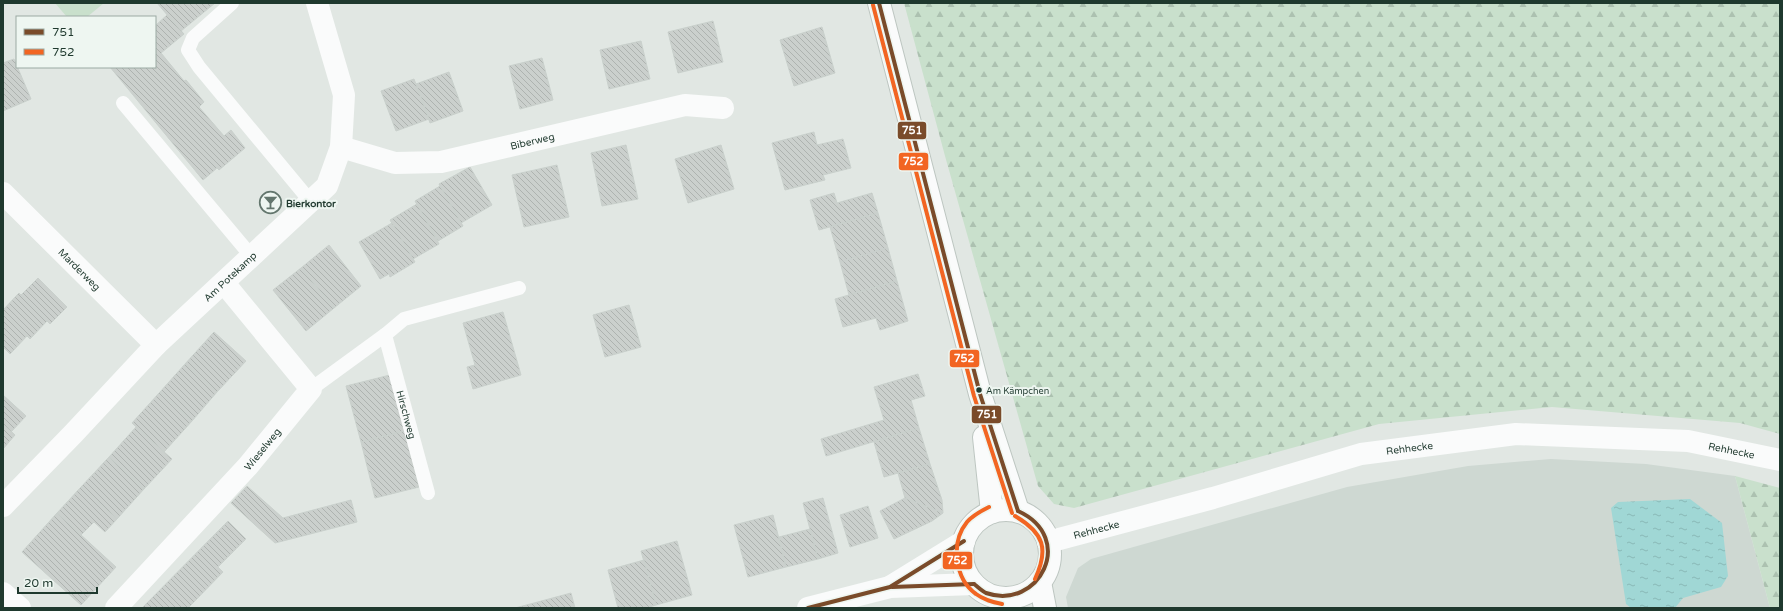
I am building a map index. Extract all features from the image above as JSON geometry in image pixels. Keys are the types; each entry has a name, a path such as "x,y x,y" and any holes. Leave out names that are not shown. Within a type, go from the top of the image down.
{"street":[{"name":"Am Potekamp","path":"3,506 156,345 328,186 341,147 344,95 316,3"},
{"path":"879,3 980,394 1018,511"},
{"name":"Biberweg","path":"341,147 395,163 441,162 685,105 723,108"},
{"name":"Marderweg","path":"3,194 156,345"},
{"path":"224,283 312,389"},
{"name":"Wieselweg","path":"116,608 248,466 312,389"},
{"path":"980,394 992,512"},
{"name":"Rehhecke","path":"1048,542 1213,498 1361,454 1516,434 1688,441 1780,460"},
{"path":"1005,510 1018,511 1031,518 1042,528 1048,542 1050,556 1047,570 1040,582 1030,591 1006,603 987,594 974,584 965,571 962,556 964,541 970,528 980,518 992,512 1005,510"},
{"path":"808,608 844,603 890,587 964,541"},
{"path":"1040,582 1045,608"},
{"path":"890,587 974,584"},
{"path":"3,593 20,608"}],"lane":[{"path":"232,3 193,38 188,50 198,67 311,202"},
{"path":"123,102 252,257"},
{"path":"312,389 385,335 404,319 518,288"},
{"name":"Hirschweg","path":"385,335 428,494"}],"shaded area":[{"path":"1551,459 1646,464 1735,476 1770,608 1068,608 1066,597 1078,568 1091,559 1347,487 1468,466"}],"green space":[{"path":"55,3 104,3 88,16 66,16"},
{"path":"904,3 1780,3 1780,434 1740,423 1552,407 1379,424 1074,508 1054,504 1038,486 945,156"},
{"path":"1735,476 1780,488 1780,608 1770,608"}],"water":[{"path":"1690,499 1722,523 1728,576 1721,587 1683,598 1675,608 1631,608 1626,604 1611,508 1618,502"}],"building":[{"path":"157,3 215,3 181,31"},
{"path":"167,15 184,34 161,53 204,102 199,107 224,136 231,130 245,148 219,170 217,168 203,180 111,68 156,68 156,25"},
{"path":"713,21 723,62 678,73 668,32"},
{"path":"822,27 835,73 794,86 780,40"},
{"path":"641,41 650,79 609,89 600,50"},
{"path":"542,58 553,100 520,109 509,66"},
{"path":"14,59 16,68 18,68 31,99 3,111 3,63"},
{"path":"449,72 463,111 430,123 416,84"},
{"path":"414,79 429,119 396,131 381,91"},
{"path":"814,132 817,145 843,139 851,168 823,175 825,180 785,190 772,143"},
{"path":"626,145 638,199 602,206 591,153"},
{"path":"721,145 734,189 688,203 675,159"},
{"path":"557,165 569,217 524,227 512,175"},
{"path":"470,167 492,205 461,223 439,184"},
{"path":"440,186 463,226 438,241 415,201"},
{"path":"834,193 837,203 872,193 878,213 819,230 810,200"},
{"path":"417,204 439,244 413,259 390,220"},
{"path":"878,213 888,248 840,262 830,227"},
{"path":"392,223 415,262 390,277 389,274 380,279 359,242"},
{"path":"329,245 361,286 334,308 301,268"},
{"path":"888,248 897,281 849,295 840,262"},
{"path":"301,268 334,308 306,331 273,290"},
{"path":"38,278 67,307 50,324 21,295"},
{"path":"897,281 908,321 880,330 876,318 843,327 835,299"},
{"path":"19,293 47,321 30,339 3,312 3,310"},
{"path":"629,305 641,347 605,357 593,315"},
{"path":"3,312 27,336 10,354 3,347"},
{"path":"503,312 521,375 473,389 467,367 475,365 463,323"},
{"path":"214,332 246,361 217,392 185,364"},
{"path":"185,364 217,392 192,421 160,392"},
{"path":"918,374 925,396 911,400 919,428 826,456 821,439 884,420 874,387"},
{"path":"390,375 405,431 361,442 346,386"},
{"path":"160,392 192,421 164,452 132,423"},
{"path":"3,395 26,416 11,432 3,424"},
{"path":"3,424 15,435 3,449"},
{"path":"136,427 172,459 144,489 109,457"},
{"path":"919,428 930,464 884,477 874,442"},
{"path":"405,431 419,487 375,498 361,442"},
{"path":"109,457 144,489 117,519 81,487"},
{"path":"930,464 942,500 943,513 905,498 898,473"},
{"path":"247,486 283,518 351,500 357,522 275,543 231,503"},
{"path":"81,487 117,519 105,532 94,522 81,535 57,513"},
{"path":"823,498 838,553 818,559 803,503"},
{"path":"905,498 943,513 932,521 894,539 880,511"},
{"path":"868,506 878,538 850,547 840,515"},
{"path":"57,513 116,567 81,605 22,552"},
{"path":"773,515 786,567 748,577 734,525"},
{"path":"228,521 246,539 218,567 223,572 188,608 142,608"},
{"path":"810,529 818,559 786,567 779,537"},
{"path":"677,541 692,595 656,605 641,551"},
{"path":"644,560 656,605 646,608 618,608 608,570"},
{"path":"571,593 575,608 536,608 534,603"},
{"path":"534,603 536,608 515,608"}],"transit line":[{"name":"751","path":"879,3 980,394 1018,511"},
{"name":"752","path":"873,5 974,396 1012,513"},
{"name":"752","path":"989,507 972,517 967,522 958,540 957,560 963,579 976,594 992,602 1002,604"},
{"name":"751","path":"974,584 986,593 1005,596 1022,592 1035,582 1044,569 1048,554 1045,538 1036,523 1018,511"},
{"name":"752","path":"1015,516 1025,522 1038,535 1041,543 1042,559 1035,579"},
{"name":"751","path":"808,608 890,587 964,541"},
{"name":"751","path":"892,587 974,584"}],"place":[{"name":"Bierkontor","path":"271,203"},
{"name":"Am Kämpchen","path":"979,390"}]}
